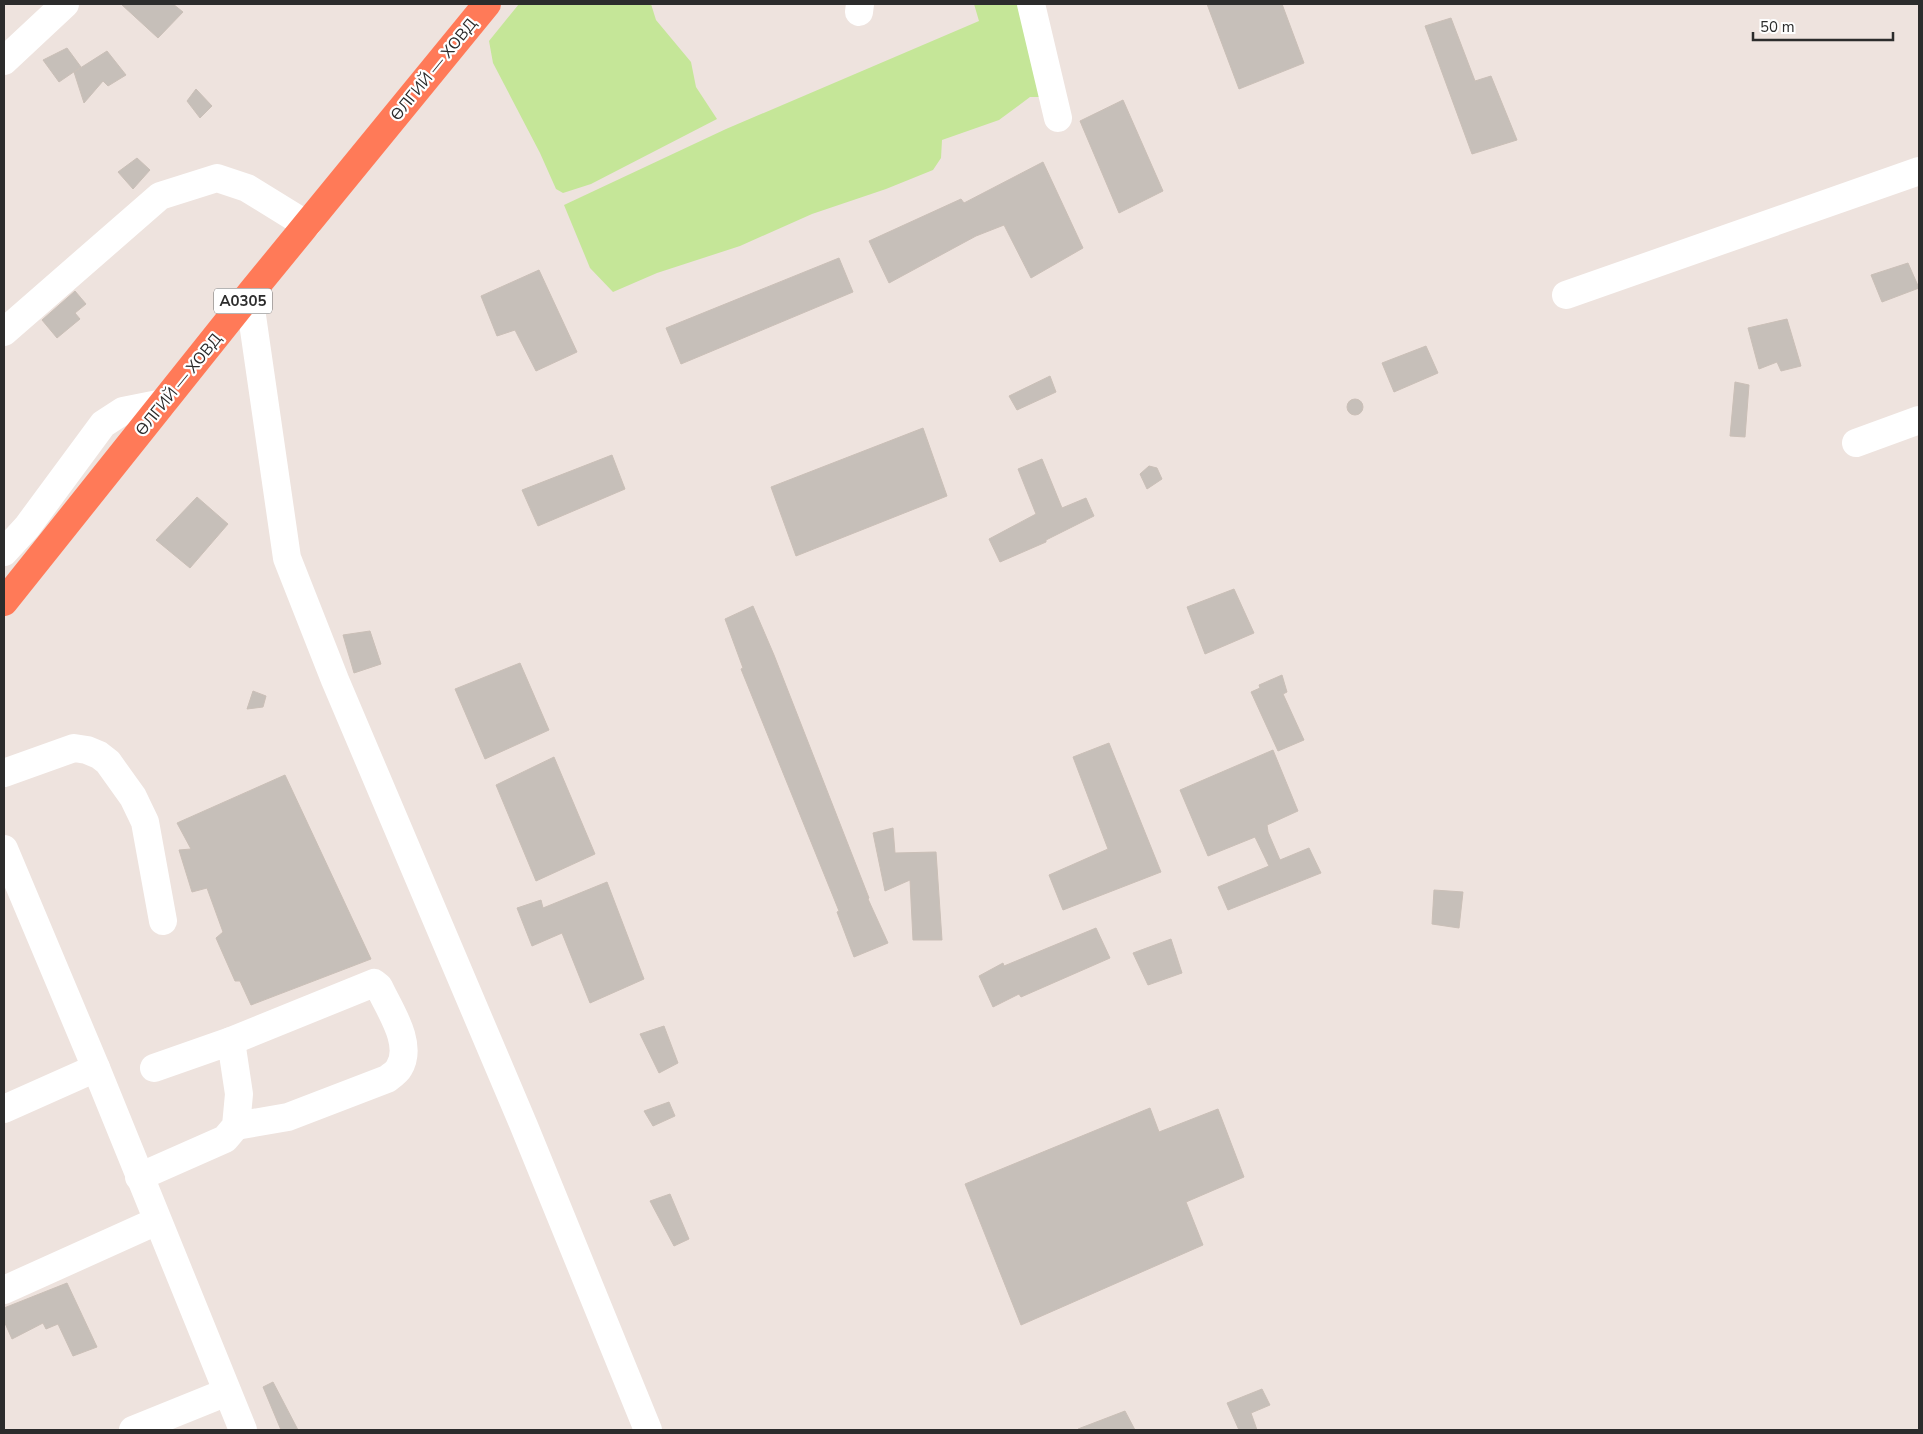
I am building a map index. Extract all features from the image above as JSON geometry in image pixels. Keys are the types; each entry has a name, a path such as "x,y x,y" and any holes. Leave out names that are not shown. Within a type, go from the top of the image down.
{"highway":[{"name":"ӨЛГИЙ — ХОВД","path":"4,602 249,295 487,4"}],"street":[{"path":"4,61 65,4"},
{"path":"1032,4 1058,118"},
{"path":"1566,295 1919,171"},
{"path":"4,332 160,196 217,178 248,188 307,225"},
{"path":"249,295 287,558 335,680 524,1126 648,1430"},
{"path":"4,552 27,527 103,424 123,411 163,403"},
{"path":"1856,443 1919,420"},
{"path":"4,774 74,748 87,750 99,755 108,762 133,798 145,822 163,921"},
{"path":"4,849 96,1068 243,1430"},
{"path":"154,1068 232,1041 374,983 379,987 404,1040 404,1054 399,1069 387,1078 288,1118 236,1126"},
{"path":"139,1177 225,1139 236,1126 239,1094 232,1041"},
{"path":"4,1109 96,1068"},
{"path":"4,1290 157,1221"},
{"path":"133,1430 227,1392"}],"green space":[{"path":"519,4 651,4 656,20 691,62 696,87 717,119 591,184 563,193 556,189 540,153 493,63 489,41"},
{"path":"974,4 1018,4 1040,97 1030,97 999,120 942,140 941,158 933,170 886,189 812,214 740,246 657,273 613,292 590,268 564,205 726,129 979,21"}],"building":[{"path":"121,4 173,4 183,12 158,38"},
{"path":"1207,4 1282,4 1304,63 1239,89"},
{"path":"1451,18 1475,81 1491,76 1517,140 1472,154 1425,26"},
{"path":"67,48 81,67 59,82 43,60"},
{"path":"107,51 126,75 108,86 103,81 84,103 74,72"},
{"path":"196,89 212,106 200,118 187,101"},
{"path":"1123,100 1163,191 1119,213 1080,121"},
{"path":"137,158 150,170 133,189 118,172"},
{"path":"1043,162 1083,248 1031,278 1004,225 976,236 889,283 869,241 961,199 964,203"},
{"path":"839,258 853,292 681,364 666,328"},
{"path":"1908,263 1919,288 1882,302 1871,275"},
{"path":"539,270 577,352 536,371 515,330 497,336 481,296"},
{"path":"75,291 86,304 75,313 80,319 57,338 42,320"},
{"path":"1787,319 1801,366 1781,371 1777,362 1759,369 1748,328"},
{"path":"1426,346 1438,373 1394,392 1382,363"},
{"path":"1050,376 1056,392 1017,410 1009,396"},
{"path":"1735,382 1749,385 1745,437 1730,436"},
{"path":"1355,399 1361,401 1363,407 1361,413 1355,415 1349,413 1347,407 1349,401"},
{"path":"923,428 947,496 796,556 771,487"},
{"path":"612,455 625,489 538,526 522,490"},
{"path":"1042,459 1062,508 1086,498 1094,516 1046,540 1046,542 1000,562 989,539 1036,514 1018,469"},
{"path":"1149,466 1157,468 1162,479 1147,489 1140,474"},
{"path":"197,497 228,524 190,568 156,540"},
{"path":"1234,589 1254,633 1205,654 1187,607"},
{"path":"753,606 774,655 868,899 888,943 854,957 837,912 839,911 741,669 743,668 725,619"},
{"path":"370,631 381,664 354,673 343,635"},
{"path":"520,663 549,730 485,759 455,689"},
{"path":"1282,675 1287,692 1283,694 1304,740 1278,751 1251,692 1260,688 1259,685"},
{"path":"253,691 266,696 263,707 247,709"},
{"path":"1109,743 1161,872 1063,910 1049,875 1108,849 1073,757"},
{"path":"1273,750 1298,811 1267,825 1268,832 1280,860 1309,848 1321,873 1228,910 1218,887 1269,866 1255,837 1208,856 1180,790"},
{"path":"554,757 595,854 536,881 496,785"},
{"path":"285,775 371,959 251,1005 240,981 235,981 216,938 223,932 207,888 192,892 179,850 191,849 177,823"},
{"path":"893,828 895,853 936,852 942,940 913,940 910,880 885,891 873,833"},
{"path":"607,882 644,979 590,1003 562,933 532,946 517,908 541,900 543,908"},
{"path":"1434,890 1463,892 1459,928 1432,924"},
{"path":"1096,928 1110,958 1021,997 1019,994 993,1007 979,976 1003,963 1004,966"},
{"path":"1171,939 1182,973 1148,985 1133,953"},
{"path":"664,1026 678,1063 659,1073 640,1034"},
{"path":"669,1102 675,1116 653,1126 644,1111"},
{"path":"1150,1108 1159,1132 1218,1109 1244,1177 1186,1202 1203,1245 1021,1325 965,1184"},
{"path":"670,1194 689,1239 674,1246 650,1201"},
{"path":"67,1283 97,1347 73,1356 58,1324 46,1329 43,1323 12,1339 4,1321 4,1308"},
{"path":"273,1382 298,1430 281,1430 263,1387"},
{"path":"1262,1389 1270,1405 1251,1413 1257,1430 1239,1430 1227,1403"},
{"path":"1125,1411 1135,1430 1078,1429"}]}
